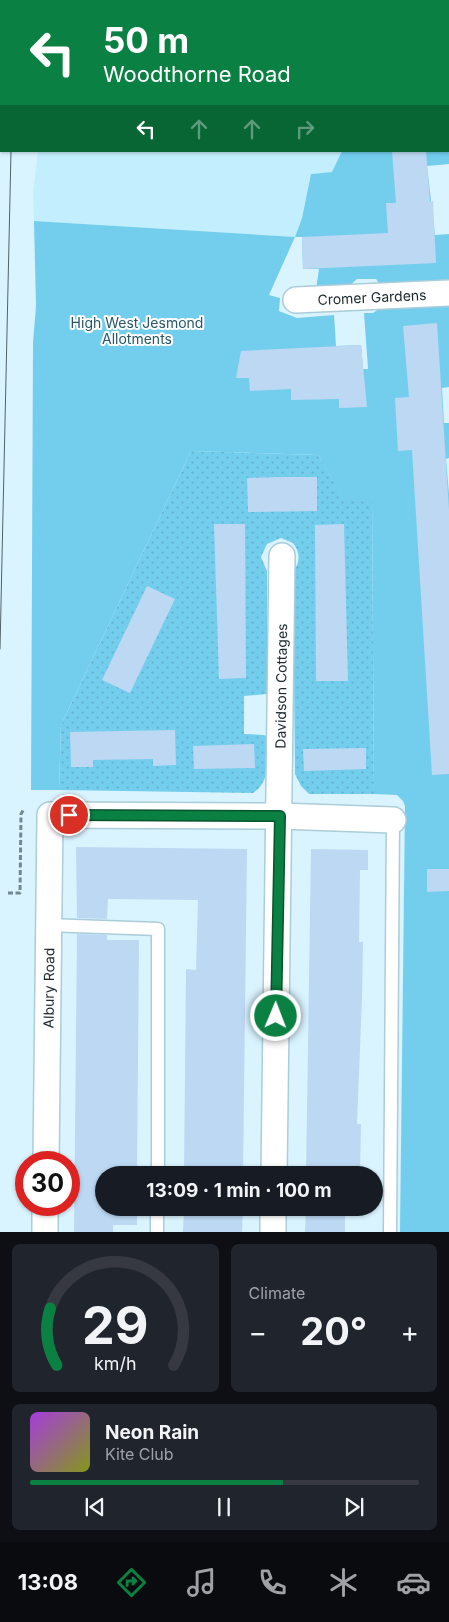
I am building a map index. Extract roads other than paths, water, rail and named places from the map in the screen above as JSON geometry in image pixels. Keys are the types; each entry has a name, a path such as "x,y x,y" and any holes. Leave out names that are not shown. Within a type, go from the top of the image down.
{"street":[{"name":"Cromer Gardens","path":"296,300 449,293"},
{"name":"Davidson Cottages","path":"274,1166 282,556"},
{"name":"Albury Road","path":"46,1151 47,925 50,815 280,816"},
{"path":"280,816 393,820"},
{"path":"45,1216 45,1232"},
{"path":"273,1216 273,1232"}],"lane":[{"path":"390,1232 393,820"},
{"path":"47,925 158,929 158,1166"},
{"path":"157,1216 157,1232"}],"tram line":[{"path":"0,649 11,152"}],"park label":[{"name":"High West Jesmond Allotments","path":"137,330"}]}
